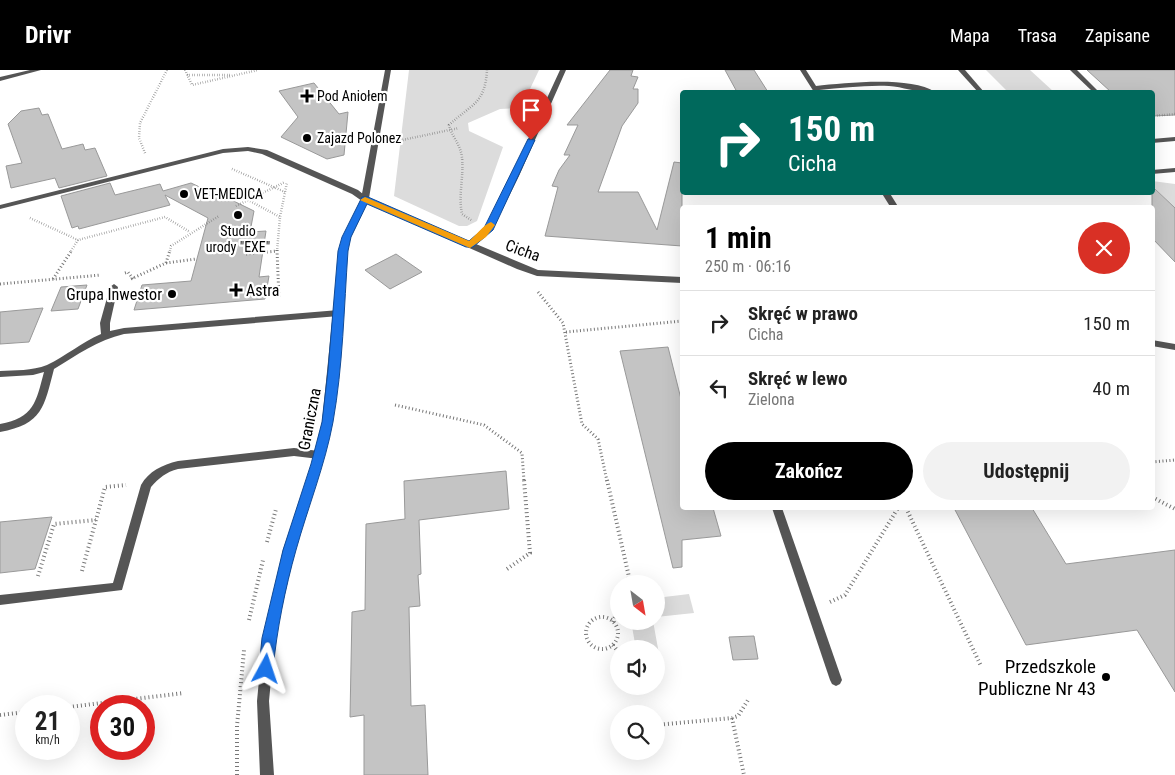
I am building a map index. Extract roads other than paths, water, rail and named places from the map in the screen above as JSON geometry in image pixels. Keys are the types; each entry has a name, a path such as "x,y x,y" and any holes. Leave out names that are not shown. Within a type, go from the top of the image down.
{"street":[{"path":"0,79 38,70"},
{"name":"Graniczna","path":"267,775 263,701 269,638 289,550 319,455 327,422 343,251 347,237 365,199 388,70"},
{"path":"470,245 488,230 516,176 563,70"},
{"path":"803,70 815,90 897,84 923,90"},
{"path":"961,70 979,90"},
{"path":"1073,70 1094,90"},
{"path":"897,84 902,90"},
{"path":"1155,141 1175,139"},
{"name":"Cicha","path":"0,207 204,156 237,149 256,149 355,192 365,199 537,273 680,280"},
{"path":"1155,172 1175,170"},
{"path":"106,335 105,323 114,287"},
{"path":"0,374 33,372 50,367 106,335 133,330 338,313"},
{"path":"1155,344 1175,347"},
{"path":"0,428 17,426 32,418 38,407 50,367"},
{"path":"0,600 118,587 142,494 147,483 166,468 294,452 319,455"},
{"path":"777,510 836,680"}],"place":[{"name":"Pod Aniołem","path":"307,96"},
{"name":"Zajazd Polonez","path":"307,138"},
{"name":"VET-MEDICA","path":"184,194"},
{"name":"Studio urody \"EXE\"","path":"238,215"},
{"name":"Astra","path":"236,290"},
{"name":"Grupa Inwestor","path":"172,294"},
{"name":"Przedszkole Publiczne Nr 43","path":"1106,677"}]}
